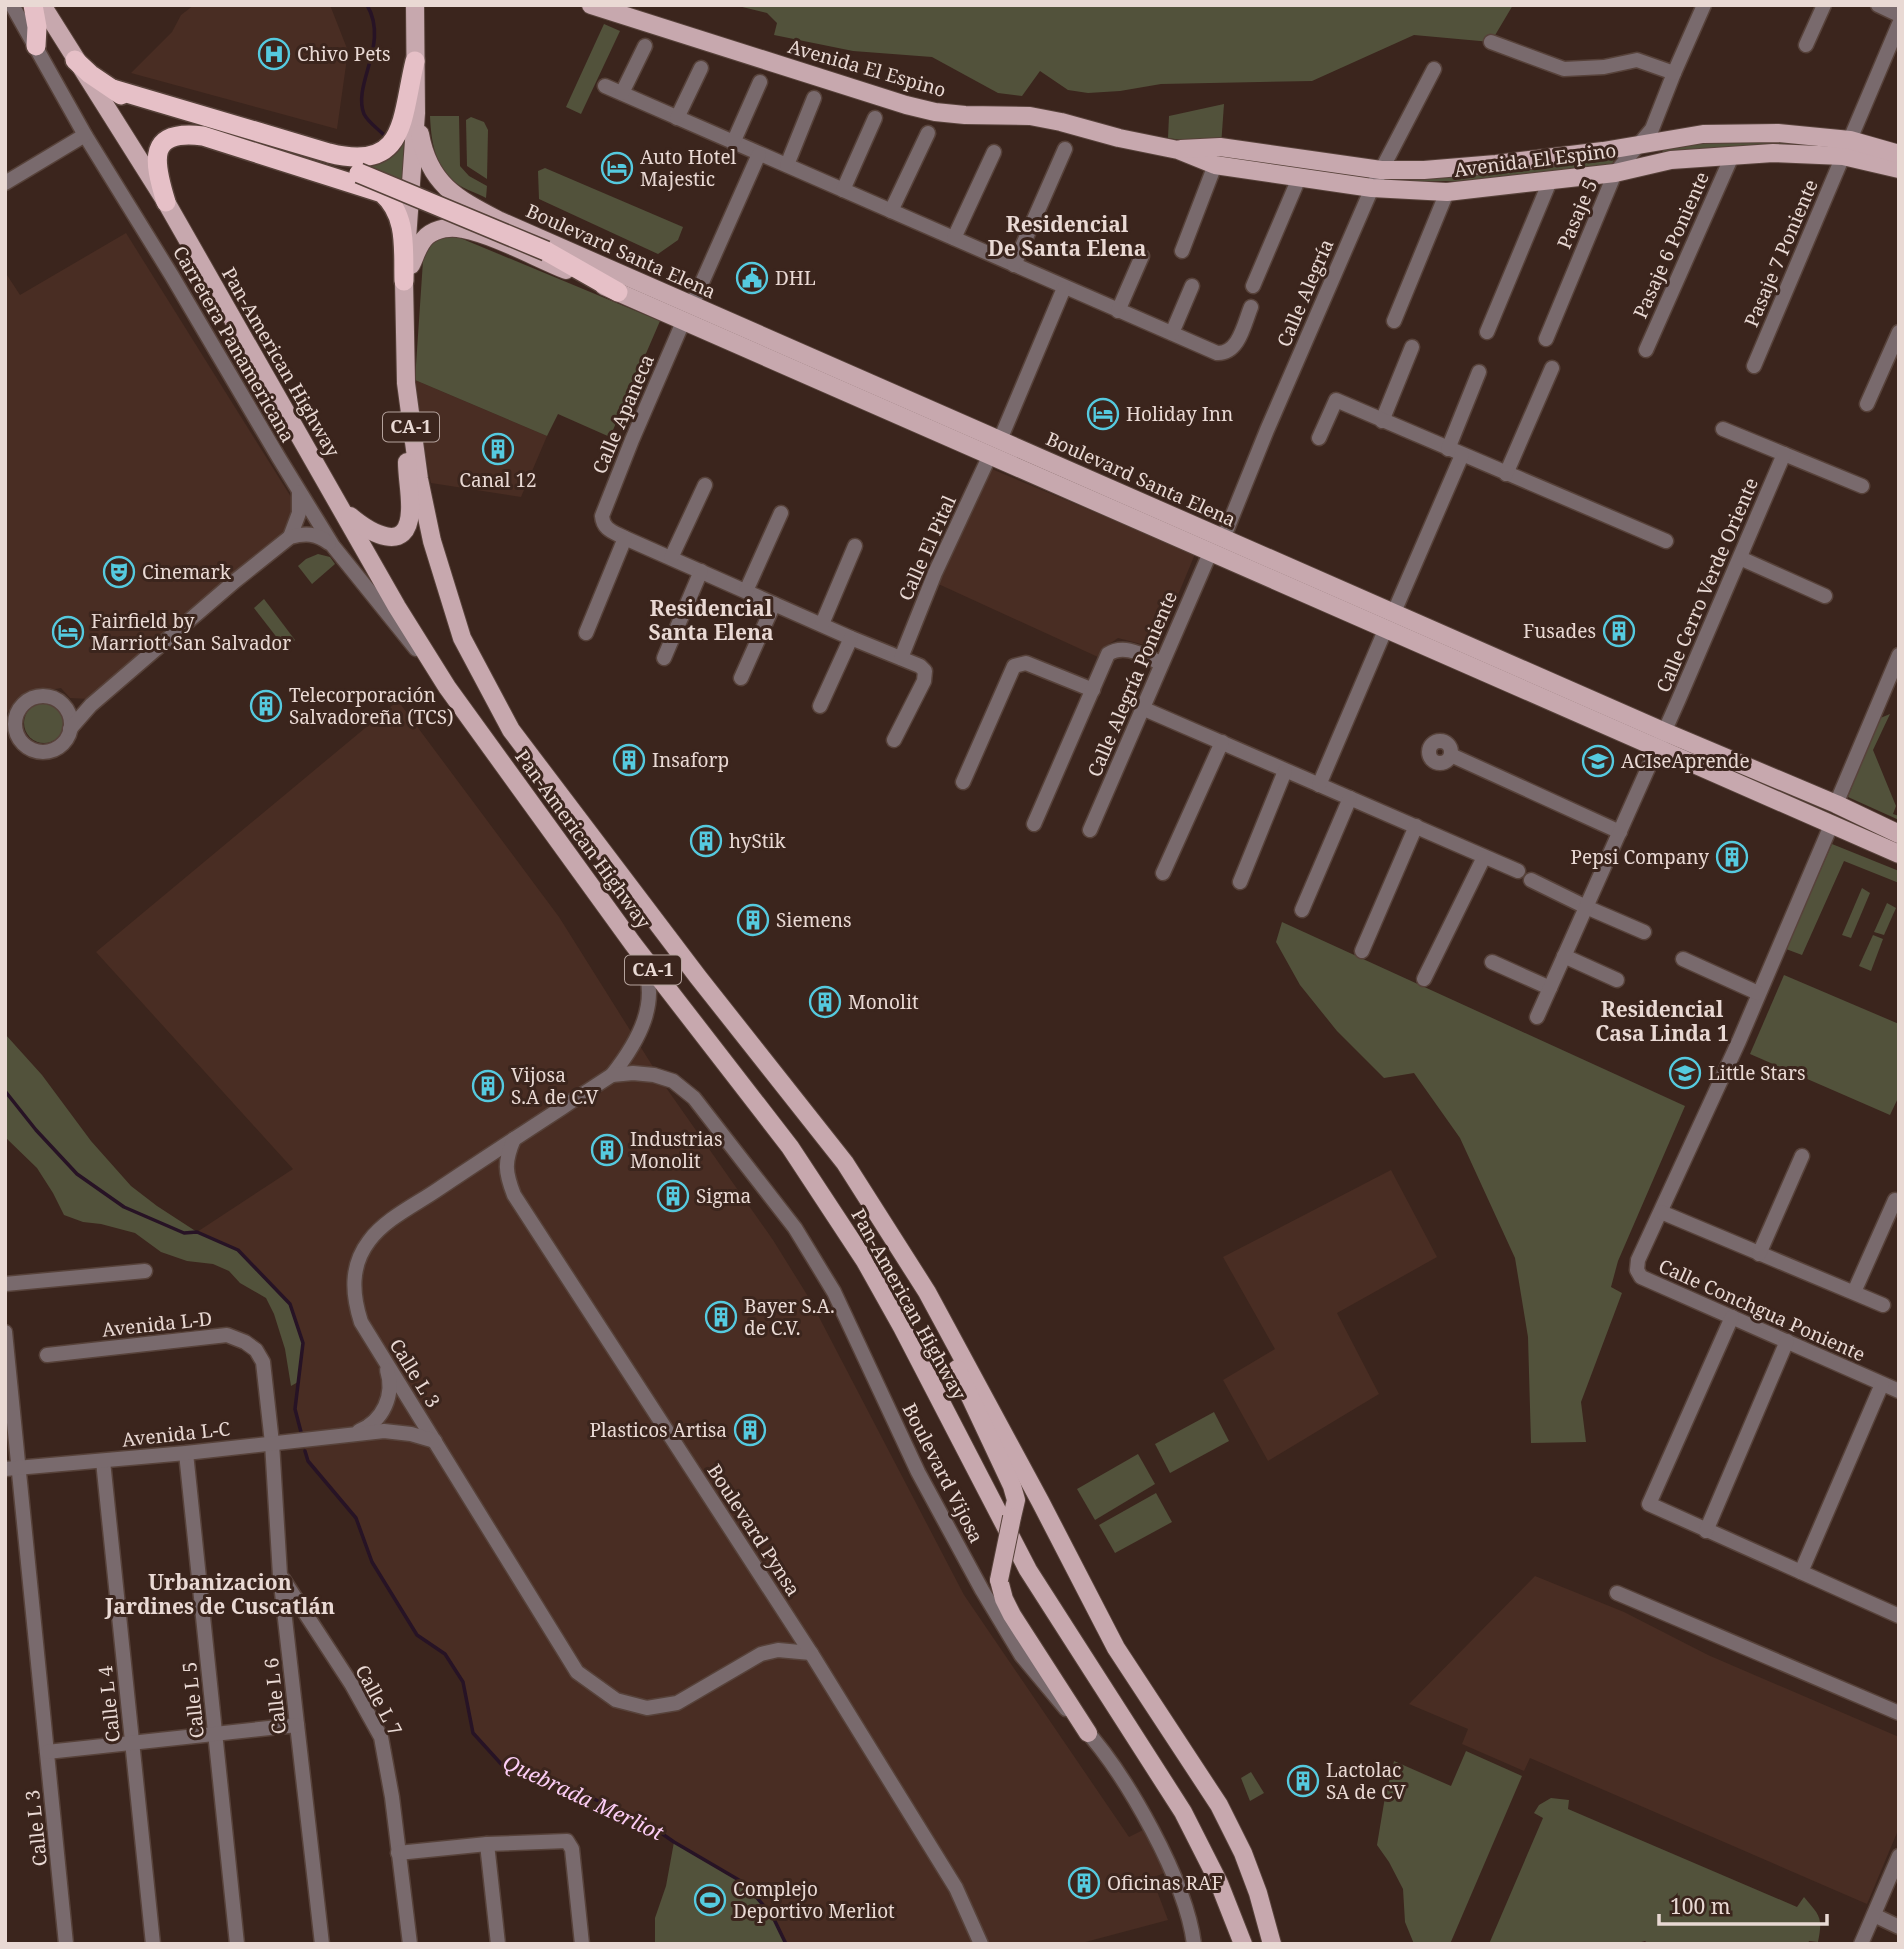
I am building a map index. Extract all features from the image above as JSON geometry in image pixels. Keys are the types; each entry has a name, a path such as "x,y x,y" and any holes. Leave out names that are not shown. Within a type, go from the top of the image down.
{"highway":[{"path":"33,5 37,27 36,46"},
{"path":"75,60 90,74 128,100 359,173 546,251 618,292"},
{"path":"113,89 329,153 361,158 381,153 394,142 415,61"},
{"path":"166,202 157,170 157,158 165,140 181,134 203,136 382,193 395,206 402,225 404,281"}],"main road":[{"name":"Pan-American Highway","path":"42,5 166,202 418,643 633,944 790,1146 865,1261 902,1327 1027,1570 1157,1769 1194,1831 1219,1883 1243,1944"},
{"name":"Avenida El Espino","path":"591,5 916,108 965,115 1030,116 1119,138 1178,149 1215,165 1372,188 1447,192 1615,173 1671,160 1847,148 1899,169"},
{"name":"Pan-American Highway","path":"417,9 415,113 404,281 408,402 419,479 442,578 462,638 511,730 698,977 845,1163 927,1292 1116,1648 1219,1805 1243,1853 1273,1940"},
{"name":"Boulevard Santa Elena","path":"415,113 422,145 433,174 454,195 498,220 692,305 1210,552 1390,620 1661,740 1836,804 1899,836"},
{"name":"Avenida El Espino","path":"1178,149 1220,146 1381,170 1496,164 1703,134 1777,133 1847,148 1899,155"},
{"name":"Boulevard Santa Elena","path":"404,281 418,246 425,238 448,227 463,229 618,292 920,425 979,445 1050,463 1273,560 1390,620"},
{"path":"340,506 365,528 384,537 395,537 404,530 410,511 406,439 408,402"},
{"path":"1161,530 1173,528 1213,542 1223,539"},
{"path":"1210,552 1213,548 1224,546 1264,562 1273,560"},
{"name":"Boulevard Santa Elena","path":"1661,740 1754,790 1899,855"},
{"path":"1754,790 1774,790 1819,809 1832,808 1836,804"},
{"path":"1832,823 1836,817 1845,816 1884,834 1899,836"},
{"path":"927,1292 952,1358 1013,1486 1016,1500 999,1580 1004,1599 1088,1733"}],"street":[{"name":"Carretera Panamericana","path":"12,5 85,135 333,545 447,687"},
{"path":"1806,45 1824,5"},
{"path":"1878,5 1899,15"},
{"name":"Pasaje 5","path":"1546,339 1615,173 1652,129 1698,7"},
{"name":"Pasaje 7 Poniente","path":"1754,366 1899,24"},
{"path":"1491,42 1564,69 1604,67 1637,60 1674,73"},
{"path":"622,93 645,46"},
{"path":"677,118 701,68"},
{"name":"Calle Alegría","path":"1223,539 1372,188 1434,69"},
{"path":"733,143 760,82"},
{"path":"605,86 1217,353 1226,353 1234,348 1251,307"},
{"path":"787,165 814,98"},
{"path":"843,190 876,118"},
{"path":"891,211 928,133"},
{"path":"5,183 85,135"},
{"path":"1014,265 1065,149"},
{"path":"954,238 994,152"},
{"path":"692,305 759,154"},
{"name":"Pasaje 6 Poniente","path":"1646,350 1732,156"},
{"path":"1182,251 1215,165"},
{"path":"1252,286 1299,178"},
{"path":"1487,332 1550,181"},
{"path":"1394,321 1447,192"},
{"path":"1118,311 1142,256"},
{"path":"1172,333 1192,286"},
{"name":"Calle El Pital","path":"901,658 935,573 995,448 1064,288"},
{"name":"Calle Apaneca","path":"625,538 607,529 602,523 602,516 683,322"},
{"path":"1867,404 1899,332"},
{"path":"1382,421 1412,347"},
{"path":"1506,474 1552,368"},
{"path":"1319,785 1390,620 1455,452 1479,372"},
{"path":"1319,438 1336,400 1666,541"},
{"path":"1723,429 1863,486"},
{"name":"Calle Cerro Verde Oriente","path":"1537,1017 1661,740 1784,454"},
{"path":"671,558 705,485"},
{"path":"290,537 299,513 299,490"},
{"path":"746,591 781,513"},
{"path":"90,705 61,702 45,696 28,701 18,714 18,734 29,748 40,752 62,745 70,729 90,705 290,537 317,534 333,545"},
{"path":"586,633 625,538 920,666 925,671 924,681 894,740"},
{"path":"822,624 855,546"},
{"name":"Calle Alegría Poniente","path":"1090,830 1210,552"},
{"path":"1740,558 1825,596"},
{"path":"664,658 701,571"},
{"path":"741,678 774,604"},
{"path":"820,706 851,638"},
{"path":"1034,824 1108,653 1117,648 1126,649 1161,663"},
{"path":"1836,804 1899,655"},
{"path":"963,782 1014,666 1026,663 1093,690"},
{"path":"61,702 69,715 70,729"},
{"path":"1142,708 1518,871"},
{"path":"1163,873 1222,742"},
{"path":"1451,755 1620,832"},
{"path":"1240,882 1285,771"},
{"path":"1302,909 1350,798"},
{"name":"Calle Conchgua Poniente","path":"1832,823 1740,1041 1638,1261 1637,1270 1641,1277 1899,1391"},
{"path":"1363,951 1416,826"},
{"path":"1424,979 1484,857"},
{"path":"1531,880 1586,908 1644,932"},
{"name":"Calle L 3","path":"633,944 645,967 648,1009 636,1043 612,1075 391,1221 370,1239 363,1251 357,1264 353,1292 361,1322 577,1672 616,1700 648,1708 677,1703 761,1654 778,1650 811,1653"},
{"path":"1564,956 1617,980"},
{"path":"1683,959 1758,993"},
{"path":"1492,962 1550,988"},
{"name":"Boulevard Vijosa","path":"612,1075 633,1073 673,1080 694,1098 794,1228 834,1292 918,1472 988,1601 1021,1655 1088,1733 1127,1788 1158,1839 1185,1908 1194,1944"},
{"name":"Boulevard Pynsa","path":"515,1138 506,1165 506,1175 514,1195 811,1653 956,1888 981,1944"},
{"path":"1759,1254 1802,1156"},
{"path":"1854,1292 1895,1200"},
{"path":"1661,1212 1883,1305"},
{"path":"5,1284 145,1270"},
{"path":"1732,1317 1649,1504 1899,1616"},
{"name":"Calle L 3","path":"5,1332 12,1469 47,1752 66,1944"},
{"name":"Avenida L-D","path":"47,1355 227,1335 237,1338 256,1350 263,1362 272,1443"},
{"path":"1706,1531 1787,1341"},
{"name":"Avenida L-C","path":"351,1434 368,1427 386,1404 391,1390 384,1360"},
{"path":"1801,1572 1882,1384"},
{"name":"Avenida L-C","path":"12,1469 384,1431 411,1434 435,1441"},
{"name":"Calle L 6","path":"272,1443 280,1575 322,1944"},
{"name":"Calle L 5","path":"186,1453 237,1944"},
{"name":"Calle L 4","path":"103,1461 153,1944"},
{"name":"Calle L 7","path":"280,1575 352,1685 381,1737 387,1762 410,1944"},
{"path":"1617,1593 1899,1713"},
{"path":"47,1752 297,1725"},
{"path":"398,1853 487,1844 567,1840 572,1849 582,1944"},
{"path":"487,1844 498,1944"},
{"path":"1861,1944 1899,1856"},
{"path":"1874,1915 1899,1927"}],"shaded area":[{"path":"194,5 330,5 348,51 337,129 131,73 172,32 181,15"},
{"path":"126,233 291,497 292,515 287,529 89,699 70,698 61,688 23,695 5,715 5,272 20,295"},
{"name":"Canal 12","path":"415,380 547,436 521,497 431,483 417,417"},
{"path":"987,467 1195,554 1156,648 1118,638 1105,647 1098,657 934,582"},
{"path":"400,699 401,705 559,917 667,1089 773,1240 809,1298 964,1595 1129,1837 1143,1830 1164,1873 1152,1878 1168,1920 1078,1944 786,1944 772,1915 744,1883 674,1842 641,1819 556,1783 503,1766 473,1733 463,1682 445,1654 417,1635 372,1562 356,1518 308,1461 295,1409 303,1342 238,1250 197,1232 293,1169 96,952"},
{"path":"1391,1170 1437,1257 1337,1313 1379,1394 1268,1461 1223,1380 1275,1349 1223,1257"},
{"path":"1535,1576 1624,1612 1708,1655 1899,1737 1899,1828 1867,1904 1530,1758 1524,1771 1462,1744 1468,1729 1409,1704"}],"green space":[{"path":"734,5 1513,5 1491,42 1414,35 1312,81 1161,84 1088,93 1068,90 1040,71 1022,96 998,93 932,57 853,51 774,35 777,23 767,13"},
{"path":"604,24 620,31 581,114 566,107"},
{"path":"1224,104 1221,146 1168,138 1169,116"},
{"path":"430,116 459,116 460,166 469,176 487,186 486,198 459,185 445,173 435,150"},
{"path":"471,117 484,122 488,130 487,179 467,166 466,120"},
{"path":"1705,140 1820,142 1819,154 1660,155 1665,148"},
{"path":"404,141 403,182 349,163"},
{"path":"1615,157 1612,165 1481,181 1397,181 1398,179"},
{"path":"545,168 683,227 678,240 658,254 539,199 538,171"},
{"path":"453,235 660,321 610,437 558,414 547,436 415,380 424,246 436,238"},
{"path":"318,554 330,557 335,564 312,584 298,566"},
{"path":"264,599 295,640 285,648 254,608"},
{"path":"44,703 52,704 58,709 63,715 63,731 58,737 52,742 44,743 36,742 30,737 25,731 24,723 25,715 30,709 36,704"},
{"path":"1890,714 1873,750 1896,806 1893,814 1899,816 1899,820 1848,797 1878,719"},
{"path":"1832,844 1899,871 1899,883 1844,861 1802,955 1786,949"},
{"path":"1862,888 1870,893 1851,938 1842,935"},
{"path":"1887,903 1896,908 1884,935 1874,932"},
{"path":"1282,922 1685,1106 1618,1261 1611,1287 1622,1293 1581,1402 1586,1442 1531,1443 1528,1337 1515,1258 1460,1138 1414,1073 1384,1078 1337,1031 1300,985 1276,942"},
{"path":"1873,935 1883,939 1871,971 1859,966"},
{"path":"1784,975 1899,1024 1899,1096 1890,1115 1750,1054"},
{"path":"5,1034 42,1075 91,1141 131,1186 197,1232 238,1250 290,1304 303,1343 298,1382 291,1386 285,1349 266,1298 240,1283 229,1271 213,1264 187,1261 161,1252 135,1233 83,1222 64,1215 37,1168 5,1137"},
{"path":"1214,1412 1229,1441 1170,1473 1155,1444"},
{"path":"1138,1454 1155,1484 1095,1520 1077,1489"},
{"path":"1156,1493 1172,1522 1115,1553 1099,1525"},
{"path":"1466,1751 1522,1776 1450,1944 1414,1944 1405,1922 1403,1889 1377,1845 1394,1761 1451,1786"},
{"path":"1251,1772 1264,1793 1250,1801 1241,1778"},
{"path":"1551,1798 1569,1800 1568,1809 1797,1907 1804,1897 1819,1917 1818,1942 1489,1944 1543,1818 1534,1813 1539,1805"},
{"name":"Complejo Deportivo Merliot","path":"674,1842 744,1883 772,1915 786,1944 655,1944 655,1918 666,1886"}],"waterway":[{"path":"367,5 375,34 362,102 364,114 383,134"},
{"name":"Quebrada Merliot","path":"5,1091 36,1130 77,1174 124,1207 184,1233 197,1232 238,1250 290,1304 303,1343 295,1409 301,1432"},
{"name":"Quebrada Merliot","path":"305,1451 308,1461 356,1518 372,1562 417,1635 445,1654 463,1682 473,1733 503,1766 556,1783 641,1819 674,1842 744,1883 772,1915 786,1944"}],"place":[{"name":"Chivo Pets","path":"274,54"},
{"name":"Auto Hotel Majestic","path":"617,168"},
{"name":"DHL","path":"752,278"},
{"name":"Holiday Inn","path":"1103,414"},
{"name":"Canal 12","path":"498,449"},
{"name":"Cinemark","path":"119,572"},
{"name":"Fusades","path":"1619,631"},
{"name":"Fairfield by Marriott San Salvador","path":"68,632"},
{"name":"Telecorporación Salvadoreña (TCS)","path":"266,706"},
{"name":"Insaforp","path":"629,760"},
{"name":"ACIseAprende","path":"1598,761"},
{"name":"hyStik","path":"706,841"},
{"name":"Pepsi Company","path":"1732,857"},
{"name":"Siemens","path":"753,920"},
{"name":"Monolit","path":"825,1002"},
{"name":"Little Stars","path":"1685,1073"},
{"name":"Vijosa S.A de C.V","path":"488,1086"},
{"name":"Industrias Monolit","path":"607,1150"},
{"name":"Sigma","path":"673,1196"},
{"name":"Bayer S.A. de C.V.","path":"721,1317"},
{"name":"Plasticos Artisa","path":"750,1430"},
{"name":"Lactolac SA de CV","path":"1303,1781"},
{"name":"Oficinas RAF","path":"1084,1883"},
{"name":"Complejo Deportivo Merliot","path":"710,1900"}],"district":[{"name":"Residencial De Santa Elena","path":"1067,237"},
{"name":"Residencial Santa Elena","path":"711,621"},
{"name":"Residencial Casa Linda 1","path":"1662,1022"},
{"name":"Urbanizacion Jardines de Cuscatlán","path":"220,1595"}]}
